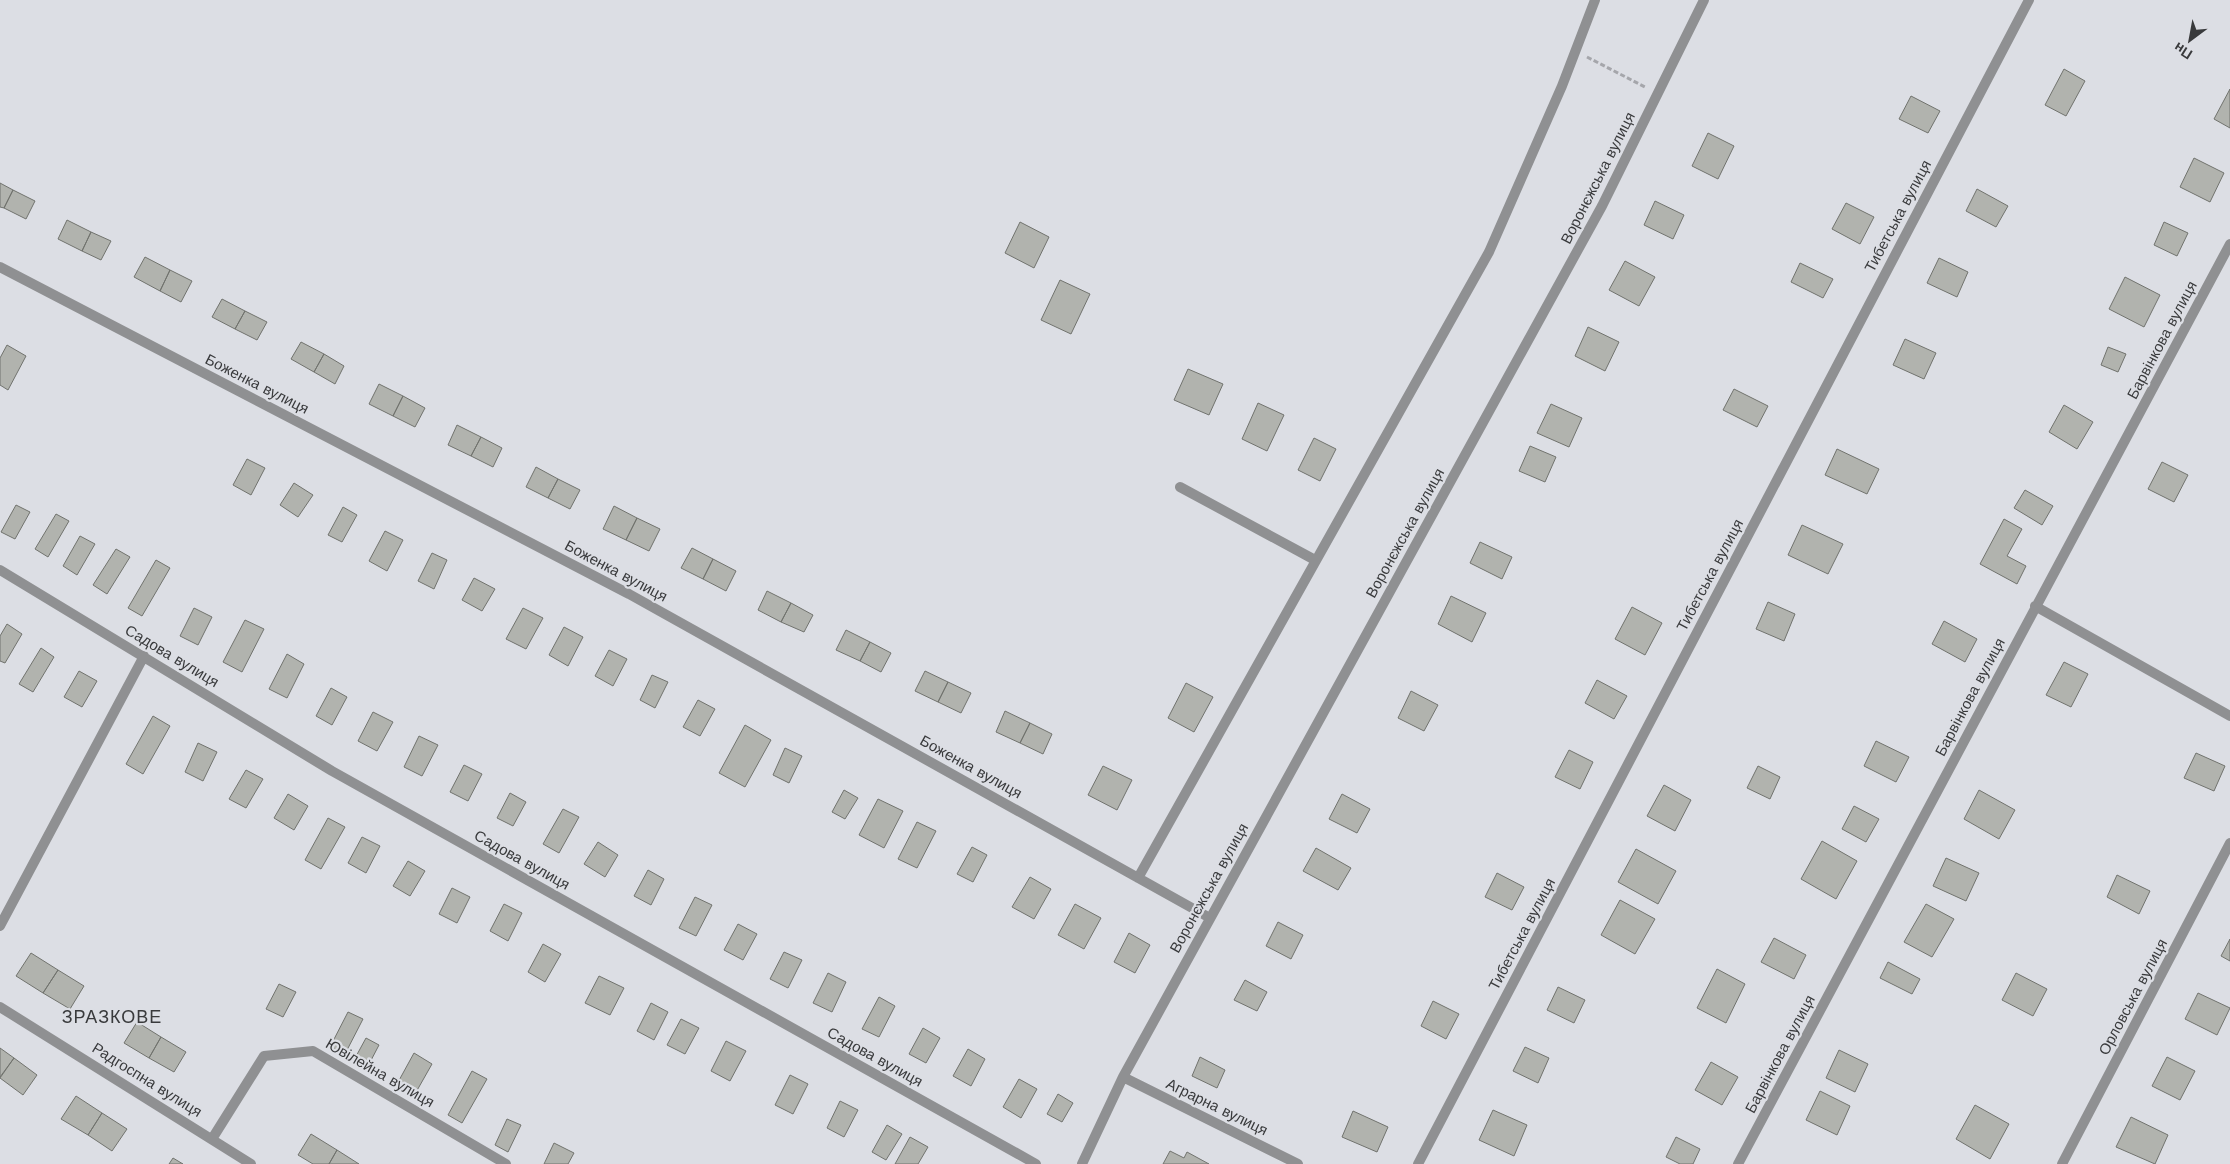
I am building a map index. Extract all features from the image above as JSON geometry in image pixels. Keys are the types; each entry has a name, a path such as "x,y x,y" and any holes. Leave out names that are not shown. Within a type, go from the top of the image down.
{"street":[{"path":"1138,878 1489,252 1562,86 1595,0"},
{"name":"Воронєжська вулиця","path":"1082,1164 1123,1077 1602,206 1704,0"},
{"name":"Тибетська вулиця","path":"1418,1164 2028,0"},
{"name":"Барвінкова вулиця","path":"1738,1164 2230,244"},
{"name":"Боженка вулиця","path":"0,267 629,594 1210,918"},
{"path":"1180,487 1315,560"},
{"name":"Садова вулиця","path":"0,570 332,771 1036,1164"},
{"path":"2035,606 2230,716"},
{"path":"0,926 144,656"},
{"name":"Орловська вулиця","path":"2062,1164 2230,843"},
{"name":"Радгоспна вулиця","path":"0,1007 252,1164"},
{"name":"Ювілейна вулиця","path":"212,1139 264,1056 313,1051 506,1164"},
{"name":"Аграрна вулиця","path":"1123,1077 1298,1164"}],"path":[{"path":"1576,52 1657,93"}],"building":[{"path":"2064,69 2085,81 2066,116 2045,105"},
{"path":"2230,89 2230,128 2214,119"},
{"path":"1911,96 1940,111 1928,133 1899,119"},
{"path":"1708,133 1734,146 1718,179 1692,166"},
{"path":"2194,158 2224,173 2210,202 2180,187"},
{"path":"0,183 13,190 4,208 0,207"},
{"path":"1977,189 2008,206 1996,227 1966,211"},
{"path":"13,190 35,201 26,219 4,208"},
{"path":"1655,201 1684,215 1673,239 1644,225"},
{"path":"1846,203 1874,217 1860,244 1832,229"},
{"path":"67,220 91,232 82,251 58,239"},
{"path":"1020,222 1049,237 1034,268 1005,253"},
{"path":"2164,222 2188,233 2177,256 2154,245"},
{"path":"91,232 111,241 101,260 82,251"},
{"path":"145,257 170,270 160,291 134,277"},
{"path":"1939,258 1968,272 1957,297 1927,283"},
{"path":"1625,261 1655,277 1639,306 1609,290"},
{"path":"1800,263 1833,279 1823,298 1791,282"},
{"path":"170,270 192,281 181,302 160,291"},
{"path":"2125,277 2160,295 2144,327 2109,309"},
{"path":"1060,280 1090,294 1071,334 1041,320"},
{"path":"222,299 245,311 235,329 212,317"},
{"path":"245,311 267,322 257,340 235,329"},
{"path":"1588,327 1619,342 1605,371 1575,356"},
{"path":"1905,339 1936,353 1924,379 1893,365"},
{"path":"301,342 324,354 314,372 291,359"},
{"path":"7,345 26,356 8,390 0,385 0,358"},
{"path":"2108,347 2126,354 2118,372 2101,365"},
{"path":"324,354 344,366 335,384 314,372"},
{"path":"1188,369 1223,384 1209,415 1174,400"},
{"path":"379,384 403,396 393,416 369,404"},
{"path":"1734,389 1768,406 1757,427 1723,410"},
{"path":"403,396 425,408 415,427 393,416"},
{"path":"1258,403 1284,415 1267,451 1242,439"},
{"path":"1551,404 1582,418 1569,447 1537,433"},
{"path":"2064,405 2093,422 2077,449 2049,432"},
{"path":"457,425 481,437 471,456 448,445"},
{"path":"481,437 502,448 493,467 471,456"},
{"path":"1314,438 1336,449 1320,481 1298,470"},
{"path":"1530,446 1556,457 1545,482 1519,471"},
{"path":"1837,449 1879,469 1867,494 1825,475"},
{"path":"247,459 265,468 251,495 233,485"},
{"path":"2162,462 2188,475 2174,502 2148,489"},
{"path":"536,467 558,479 548,498 526,487"},
{"path":"558,479 580,490 570,509 548,498"},
{"path":"294,483 313,495 298,517 280,505"},
{"path":"2025,490 2053,506 2042,525 2014,508"},
{"path":"16,505 30,512 15,539 1,532"},
{"path":"614,506 637,518 626,540 603,529"},
{"path":"343,507 357,515 342,542 328,535"},
{"path":"56,514 69,521 48,557 35,549"},
{"path":"637,518 660,529 649,551 626,540"},
{"path":"2004,519 2022,529 2007,556 2026,566 2017,584 1980,564"},
{"path":"1802,525 1843,544 1828,574 1788,555"},
{"path":"385,531 403,540 387,571 369,561"},
{"path":"80,536 95,544 77,575 63,566"},
{"path":"1480,542 1512,557 1502,579 1470,563"},
{"path":"692,548 713,559 703,579 681,568"},
{"path":"116,549 130,557 107,594 93,585"},
{"path":"432,553 447,560 434,589 418,581"},
{"path":"713,559 736,571 726,591 703,579"},
{"path":"156,560 170,568 142,616 128,608"},
{"path":"474,578 495,589 482,611 462,600"},
{"path":"767,591 791,603 781,622 758,610"},
{"path":"1451,596 1486,613 1472,642 1438,624"},
{"path":"1768,602 1795,614 1784,641 1756,629"},
{"path":"791,603 813,615 804,632 781,622"},
{"path":"1632,607 1662,623 1645,655 1615,639"},
{"path":"194,608 212,617 198,645 180,636"},
{"path":"523,608 543,618 526,649 506,639"},
{"path":"245,620 264,629 242,672 223,662"},
{"path":"1944,621 1977,639 1965,662 1932,644"},
{"path":"7,624 22,634 5,663 0,661 0,636"},
{"path":"564,627 583,637 568,666 549,655"},
{"path":"846,630 870,642 860,661 836,650"},
{"path":"870,642 891,653 881,672 860,661"},
{"path":"41,648 54,657 33,692 19,684"},
{"path":"609,650 627,659 613,686 595,676"},
{"path":"287,654 304,664 287,698 269,689"},
{"path":"2064,662 2088,674 2071,707 2046,695"},
{"path":"79,671 97,681 82,707 64,697"},
{"path":"925,671 948,682 938,702 915,691"},
{"path":"652,675 668,682 655,708 640,700"},
{"path":"1597,680 1627,696 1614,719 1585,703"},
{"path":"948,682 971,693 961,713 938,702"},
{"path":"1186,683 1213,697 1194,732 1168,718"},
{"path":"331,688 347,697 332,725 316,716"},
{"path":"1411,691 1438,705 1424,731 1398,718"},
{"path":"698,700 715,709 700,736 683,727"},
{"path":"1005,711 1030,723 1020,743 996,732"},
{"path":"373,712 393,722 377,751 358,741"},
{"path":"153,716 170,726 143,774 126,764"},
{"path":"1030,723 1052,734 1043,754 1020,743"},
{"path":"745,725 771,740 745,787 719,773"},
{"path":"419,736 438,745 422,776 404,767"},
{"path":"1876,741 1909,757 1896,782 1864,766"},
{"path":"198,743 217,752 203,781 185,772"},
{"path":"785,748 802,756 789,783 773,775"},
{"path":"1569,750 1593,762 1580,789 1555,777"},
{"path":"2196,753 2225,766 2214,791 2184,778"},
{"path":"464,765 482,774 468,801 450,792"},
{"path":"1103,766 1132,780 1117,810 1088,795"},
{"path":"1758,766 1780,777 1770,799 1747,788"},
{"path":"246,770 263,779 246,808 229,799"},
{"path":"1664,785 1691,800 1675,831 1647,816"},
{"path":"844,790 858,798 845,819 832,812"},
{"path":"1979,790 2015,810 1999,839 1964,819"},
{"path":"510,793 526,802 513,826 497,818"},
{"path":"288,794 308,806 294,830 274,818"},
{"path":"1342,794 1370,809 1357,833 1329,819"},
{"path":"878,799 903,811 884,848 859,835"},
{"path":"1854,806 1879,819 1866,842 1842,829"},
{"path":"563,809 579,817 559,853 543,844"},
{"path":"328,818 345,827 321,869 305,860"},
{"path":"917,822 936,831 917,868 898,859"},
{"path":"362,837 380,846 366,873 348,863"},
{"path":"1822,841 1857,861 1836,899 1801,879"},
{"path":"598,842 618,855 605,877 584,864"},
{"path":"972,847 987,855 973,882 957,874"},
{"path":"1316,848 1351,868 1338,890 1303,871"},
{"path":"1636,849 1676,871 1658,904 1618,882"},
{"path":"1946,858 1979,873 1966,901 1933,886"},
{"path":"408,861 425,871 410,896 393,886"},
{"path":"648,870 664,879 651,905 634,896"},
{"path":"1497,873 1524,887 1512,910 1485,897"},
{"path":"2117,875 2150,891 2139,914 2107,897"},
{"path":"1030,877 1051,889 1034,919 1012,907"},
{"path":"452,888 470,897 457,923 439,914"},
{"path":"695,897 712,905 696,936 679,928"},
{"path":"1620,900 1655,919 1635,954 1601,935"},
{"path":"504,904 522,913 508,941 490,931"},
{"path":"1075,904 1101,918 1084,949 1058,935"},
{"path":"1926,904 1954,919 1932,957 1904,942"},
{"path":"1278,922 1303,935 1291,959 1266,946"},
{"path":"738,924 757,934 743,960 724,950"},
{"path":"1129,933 1150,945 1135,973 1114,962"},
{"path":"1774,938 1806,955 1794,979 1761,962"},
{"path":"2230,939 2230,961 2221,956"},
{"path":"543,944 561,954 545,982 528,972"},
{"path":"784,952 802,960 788,988 770,979"},
{"path":"31,953 58,970 43,993 16,976"},
{"path":"1888,962 1920,979 1912,994 1880,978"},
{"path":"1717,969 1745,984 1726,1023 1697,1008"},
{"path":"58,970 84,986 70,1009 43,993"},
{"path":"828,973 846,982 832,1012 813,1003"},
{"path":"2016,973 2047,989 2033,1016 2002,1000"},
{"path":"599,976 624,988 610,1015 585,1003"},
{"path":"1245,980 1267,992 1257,1011 1234,1000"},
{"path":"279,984 296,992 283,1017 266,1009"},
{"path":"1558,987 1585,1000 1574,1023 1547,1010"},
{"path":"2198,993 2230,1008 2217,1035 2185,1019"},
{"path":"879,997 895,1006 879,1037 862,1029"},
{"path":"1433,1001 1459,1014 1446,1039 1421,1026"},
{"path":"651,1003 668,1012 654,1040 637,1031"},
{"path":"348,1012 363,1019 345,1054 330,1047"},
{"path":"681,1019 699,1028 685,1054 667,1045"},
{"path":"137,1022 161,1037 149,1058 124,1043"},
{"path":"923,1028 940,1038 926,1063 909,1054"},
{"path":"161,1037 186,1052 174,1072 149,1058"},
{"path":"366,1038 379,1045 367,1068 354,1060"},
{"path":"726,1041 746,1051 730,1081 711,1071"},
{"path":"1525,1047 1549,1058 1538,1083 1513,1071"},
{"path":"0,1048 14,1058 0,1077"},
{"path":"968,1049 985,1059 971,1086 953,1076"},
{"path":"1839,1050 1868,1064 1855,1092 1826,1078"},
{"path":"414,1053 432,1064 415,1094 397,1084"},
{"path":"1200,1057 1225,1070 1217,1088 1192,1076"},
{"path":"2167,1057 2195,1071 2180,1100 2152,1086"},
{"path":"14,1058 37,1075 23,1095 0,1078"},
{"path":"1711,1062 1738,1077 1722,1105 1695,1090"},
{"path":"472,1071 487,1079 462,1123 448,1115"},
{"path":"790,1075 808,1084 793,1114 775,1105"},
{"path":"1019,1079 1037,1089 1021,1118 1003,1107"},
{"path":"1820,1091 1850,1106 1837,1135 1806,1120"},
{"path":"1058,1094 1073,1103 1062,1122 1047,1114"},
{"path":"76,1096 102,1113 88,1135 61,1119"},
{"path":"840,1101 858,1110 844,1137 827,1128"},
{"path":"1975,1105 2009,1124 1990,1159 1956,1139"},
{"path":"1493,1110 1527,1125 1514,1156 1479,1140"},
{"path":"1353,1111 1388,1127 1377,1152 1342,1137"},
{"path":"102,1113 127,1129 112,1151 88,1135"},
{"path":"2131,1117 2168,1135 2155,1164 2116,1147"},
{"path":"507,1119 521,1125 508,1152 495,1145"},
{"path":"887,1125 902,1134 886,1160 872,1152"},
{"path":"311,1134 337,1150 329,1164 313,1164 298,1155"},
{"path":"910,1137 928,1147 918,1164 895,1164"},
{"path":"1676,1137 1700,1149 1693,1164 1680,1164 1666,1157"},
{"path":"554,1143 574,1153 568,1164 544,1164"},
{"path":"337,1150 359,1164 329,1164"},
{"path":"1170,1151 1184,1158 1187,1152 1209,1164 1163,1164"},
{"path":"173,1158 183,1164 169,1164"}],"district":[{"name":"ЗРАЗКОВЕ","path":"112,1017"}]}
